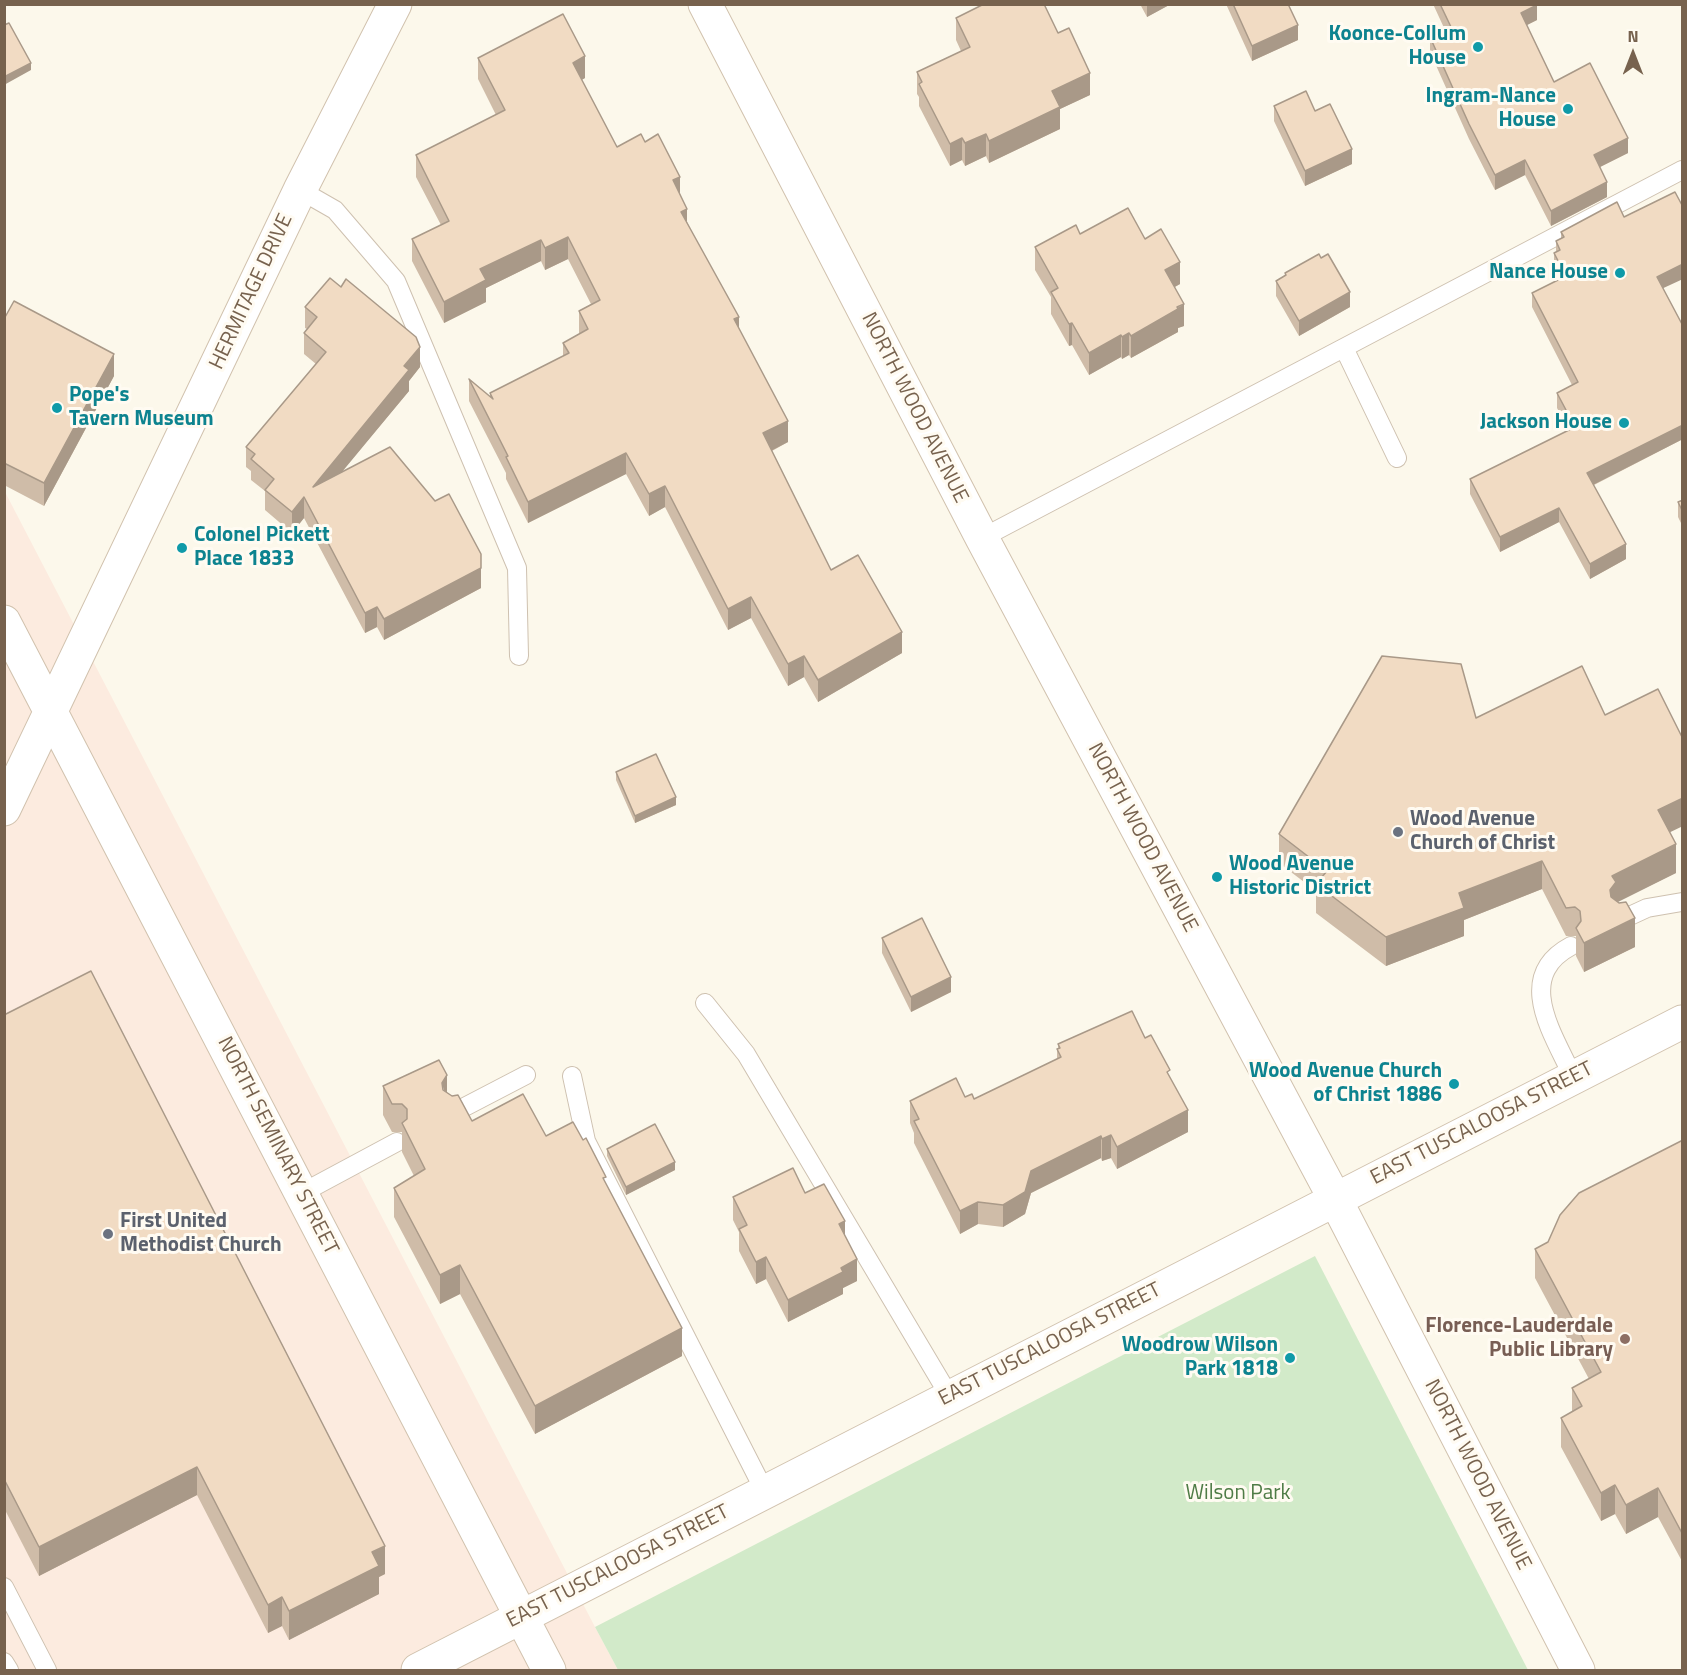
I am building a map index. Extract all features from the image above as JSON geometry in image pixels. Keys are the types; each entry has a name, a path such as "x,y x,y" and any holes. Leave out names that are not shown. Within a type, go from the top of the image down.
{"street":[{"name":"HERMITAGE DRIVE","path":"4,809 300,190 395,4"},
{"name":"NORTH WOOD AVENUE","path":"705,4 982,538 1335,1199 1578,1671"},
{"name":"NORTH SEMINARY STREET","path":"4,622 549,1671"},
{"name":"EAST TUSCALOOSA STREET","path":"418,1671 950,1396 1683,1022"}],"lane":[{"path":"982,538 1683,170"},
{"path":"300,190 335,210 396,281 517,568 519,656"},
{"path":"1344,348 1397,458"},
{"path":"1621,920 1647,908 1683,902"},
{"path":"1571,946 1561,951 1545,969 1540,990 1542,1011 1573,1077"},
{"path":"705,1003 746,1054 950,1396"},
{"path":"453,1113 526,1075"},
{"path":"573,1076 586,1141 765,1492"},
{"path":"302,1193 397,1142"},
{"path":"4,1587 48,1671"},
{"path":"4,1662 9,1671"}],"shaded area":[{"path":"4,490 595,1627 618,1670 5,1670"}],"green space":[{"name":"Wilson Park","path":"1315,1256 1528,1670 618,1670 595,1627"}],"building":[{"path":"984,4 1044,4 1058,33 1069,28 1090,73 1052,91 1060,107 989,141 986,134 965,143 962,138 950,144 919,84 922,82 917,72 970,47 956,18"},
{"path":"1233,4 1288,4 1298,25 1252,46"},
{"path":"1440,4 1537,5 1521,13 1554,82 1590,63 1628,138 1594,155 1607,182 1551,211 1525,160 1495,175 1430,37 1451,27"},
{"path":"563,14 585,56 573,63 617,147 641,134 645,142 658,134 680,177 673,180 687,209 681,212 739,317 734,319 788,421 763,433 831,570 858,555 902,632 818,680 804,656 788,664 751,597 728,609 665,486 649,494 626,453 528,502 506,457 508,456 469,379 493,399 490,393 569,353 563,343 588,329 579,311 600,300 568,237 545,248 541,240 480,269 486,280 444,302 412,239 449,221 416,155 505,110 478,58"},
{"path":"9,23 31,63 4,77 4,25"},
{"path":"1306,91 1315,111 1330,104 1352,149 1305,171 1274,106"},
{"path":"1675,192 1683,207 1683,264 1657,277 1683,326 1683,425 1587,473 1626,544 1590,564 1559,508 1500,537 1470,479 1575,427 1557,393 1578,382 1532,293 1566,276 1554,253 1560,250 1556,241 1564,237 1561,232 1617,202 1624,217"},
{"path":"1128,208 1145,239 1161,229 1180,262 1165,270 1184,304 1131,336 1129,333 1122,337 1121,335 1089,353 1051,292 1058,288 1035,247 1076,225 1080,234"},
{"path":"1319,254 1321,258 1328,254 1350,292 1299,321 1276,281 1286,275 1285,273"},
{"path":"330,278 341,287 346,279 416,337 420,347 404,366 409,370 313,487 390,447 435,501 449,494 481,554 481,568 384,619 377,607 365,613 304,497 292,512 265,490 274,479 251,459 255,454 246,447 326,352 304,333 317,317 305,307"},
{"name":"Pope's Tavern Museum","path":"14,301 114,354 44,483 4,463 4,319"},
{"path":"1683,500 1683,512 1678,502"},
{"name":"Wood Avenue Church of Christ","path":"1382,656 1461,664 1476,718 1582,666 1605,715 1658,689 1683,739 1683,798 1658,810 1676,844 1612,876 1616,882 1610,890 1611,897 1619,903 1626,902 1635,918 1584,943 1576,928 1581,921 1580,911 1575,907 1566,908 1542,861 1459,893 1464,908 1386,937 1316,884 1327,871 1279,834"},
{"path":"656,754 676,797 635,816 616,772"},
{"path":"922,918 951,977 911,997 882,938"},
{"name":"First United Methodist Church","path":"91,971 385,1546 372,1552 379,1566 289,1611 282,1597 268,1605 197,1467 39,1547 4,1479 4,1015"},
{"path":"1132,1011 1145,1038 1151,1035 1170,1070 1167,1072 1188,1110 1117,1147 1111,1135 1102,1139 1101,1136 1031,1171 1025,1192 1003,1205 978,1202 960,1211 914,1121 919,1119 910,1101 956,1078 965,1097 972,1094 974,1099 1061,1057 1057,1049 1060,1048 1058,1044"},
{"path":"439,1060 447,1075 442,1083 443,1090 452,1096 458,1095 472,1121 523,1094 546,1136 573,1122 583,1140 586,1138 606,1177 603,1178 682,1328 535,1406 460,1265 440,1275 394,1188 425,1169 402,1123 407,1119 407,1109 402,1104 392,1104 383,1086"},
{"path":"655,1124 675,1162 626,1187 607,1149"},
{"name":"Florence-Lauderdale Public Library","path":"1683,1140 1683,1535 1658,1488 1626,1505 1615,1485 1601,1493 1561,1418 1582,1406 1572,1388 1601,1372 1535,1249 1548,1242 1560,1215 1579,1193"},
{"path":"793,1168 805,1193 824,1184 845,1221 839,1224 857,1259 841,1268 843,1272 788,1300 766,1257 756,1262 739,1229 747,1225 733,1197"}],"place":[{"name":"Koonce-Collum House","path":"1478,47"},
{"name":"Ingram-Nance House","path":"1568,109"},
{"name":"Nance House","path":"1620,273"},
{"name":"Pope's Tavern Museum","path":"57,408"},
{"name":"Jackson House","path":"1624,423"},
{"name":"Colonel Pickett Place 1833","path":"182,548"},
{"name":"Wood Avenue Church of Christ","path":"1398,832"},
{"name":"Wood Avenue Historic District","path":"1217,877"},
{"name":"Wood Avenue Church of Christ 1886","path":"1454,1084"},
{"name":"First United Methodist Church","path":"108,1234"},
{"name":"Florence-Lauderdale Public Library","path":"1625,1339"},
{"name":"Woodrow Wilson Park 1818","path":"1290,1358"}]}
